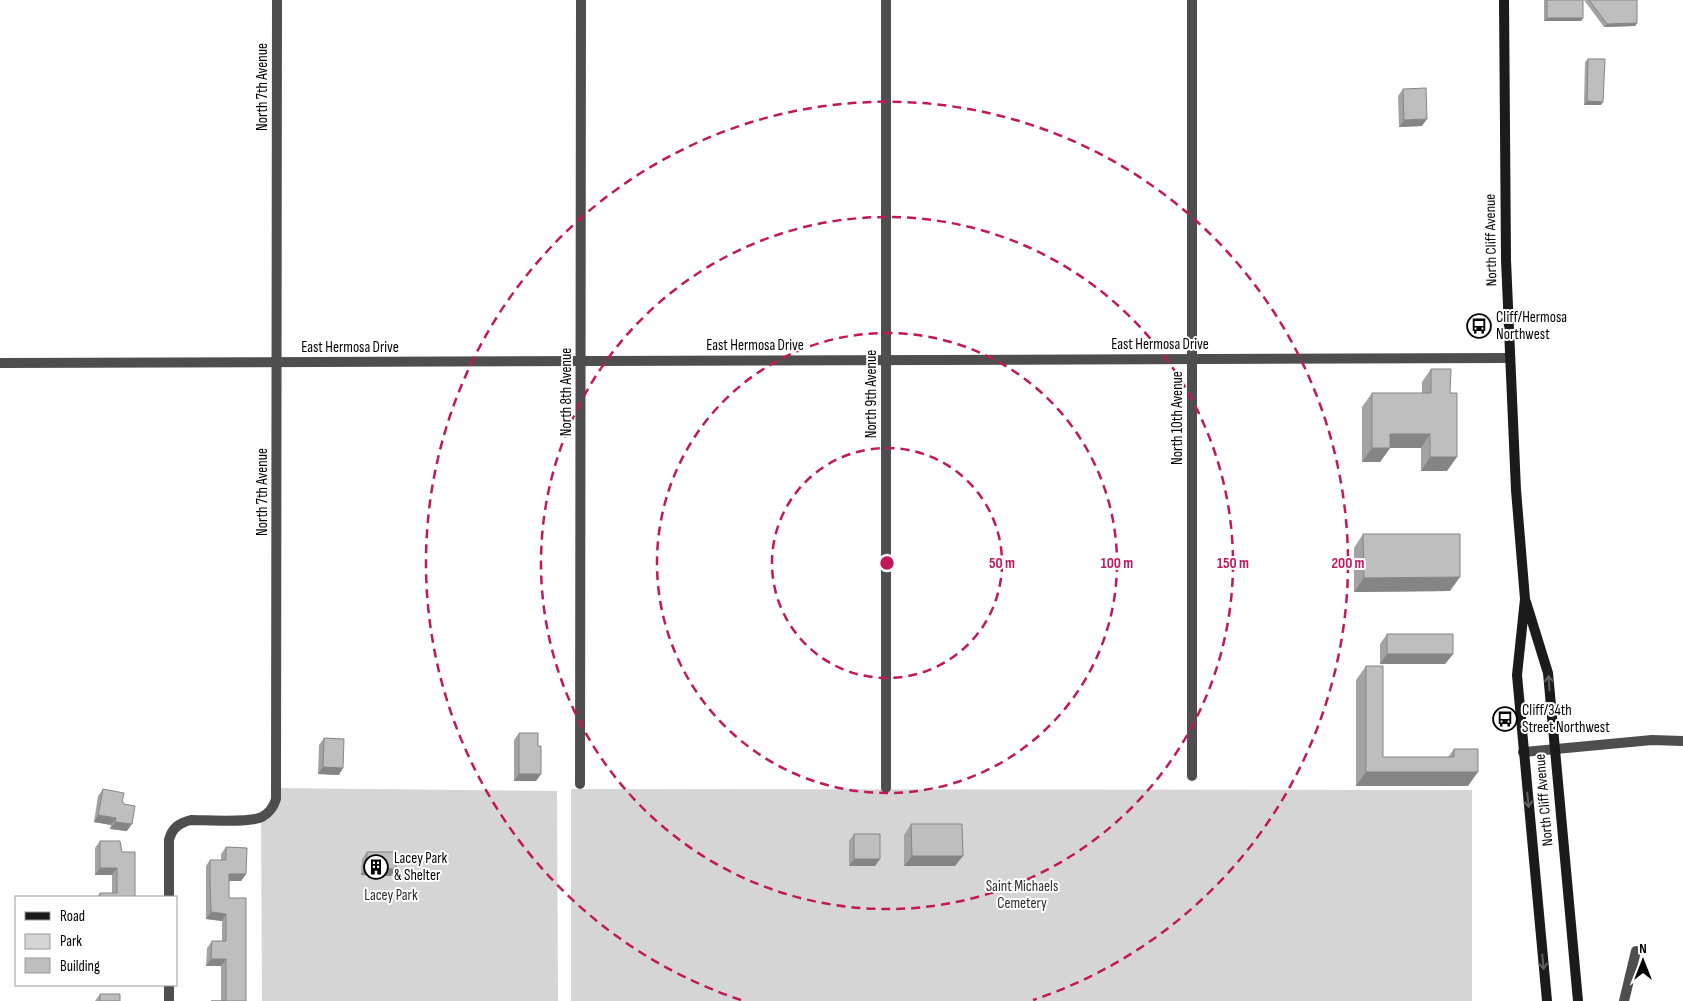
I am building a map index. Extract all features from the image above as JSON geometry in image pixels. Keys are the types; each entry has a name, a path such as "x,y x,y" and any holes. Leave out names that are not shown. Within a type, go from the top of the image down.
{"main road":[{"name":"North Cliff Avenue","path":"1504,0 1506,260 1509,358 1516,490 1525,599 1517,675 1547,1001"},
{"name":"North Cliff Avenue","path":"1525,599 1548,673 1578,1001"}],"street":[{"name":"North 7th Avenue","path":"169,896 169,840 171,832 176,826 191,820 249,820 261,818 274,806 276,799 277,0"},
{"name":"North 8th Avenue","path":"580,784 581,0"},
{"name":"North 9th Avenue","path":"886,0 886,788"},
{"name":"North 10th Avenue","path":"1192,0 1192,776"},
{"name":"East Hermosa Drive","path":"0,363 1509,358"},
{"path":"1523,752 1652,740 1683,741"},
{"path":"1624,1001 1636,951"},
{"path":"169,986 169,1001"}],"green space":[{"name":"Lacey Park","path":"276,788 557,791 558,1001 262,1001 261,818 268,812"},
{"name":"Saint Michaels Cemetery","path":"571,789 1472,790 1472,1001 571,1001"}],"building":[{"path":"1547,0 1583,0 1583,18 1547,18"},
{"path":"1589,0 1637,0 1637,23 1607,24"},
{"path":"1588,59 1605,59 1603,102 1587,101"},
{"path":"1426,88 1427,119 1404,120 1403,89"},
{"path":"1431,369 1451,369 1450,393 1457,393 1457,457 1430,457 1430,434 1390,434 1390,448 1372,448 1372,393 1431,393"},
{"path":"1363,534 1460,534 1460,577 1364,578"},
{"path":"1387,634 1453,634 1453,654 1387,654"},
{"path":"1366,666 1383,666 1383,757 1454,757 1454,749 1478,749 1478,772 1366,772"},
{"path":"519,733 538,733 538,746 541,746 541,774 519,774"},
{"path":"324,738 344,739 343,768 323,767"},
{"path":"103,789 124,793 122,802 135,806 132,824 115,822 116,818 98,815"},
{"path":"911,824 962,824 963,856 912,856"},
{"path":"854,834 880,834 880,859 854,859"},
{"path":"100,841 120,841 122,852 135,852 135,896 100,896 100,893 117,893 117,868 100,868"},
{"path":"226,847 247,848 246,874 229,874 229,898 246,898 246,1001 226,1001 226,959 211,959 212,941 226,941 226,914 211,912 210,860 226,860"},
{"path":"367,852 396,852 396,869 366,868"},
{"path":"100,994 120,994 120,1001 100,1001"}],"place":[{"name":"Cliff/Hermosa Northwest","path":"1479,326"},
{"name":"Cliff/34th Street Northwest","path":"1505,719"},
{"name":"Lacey Park & Shelter","path":"376,867"}]}
